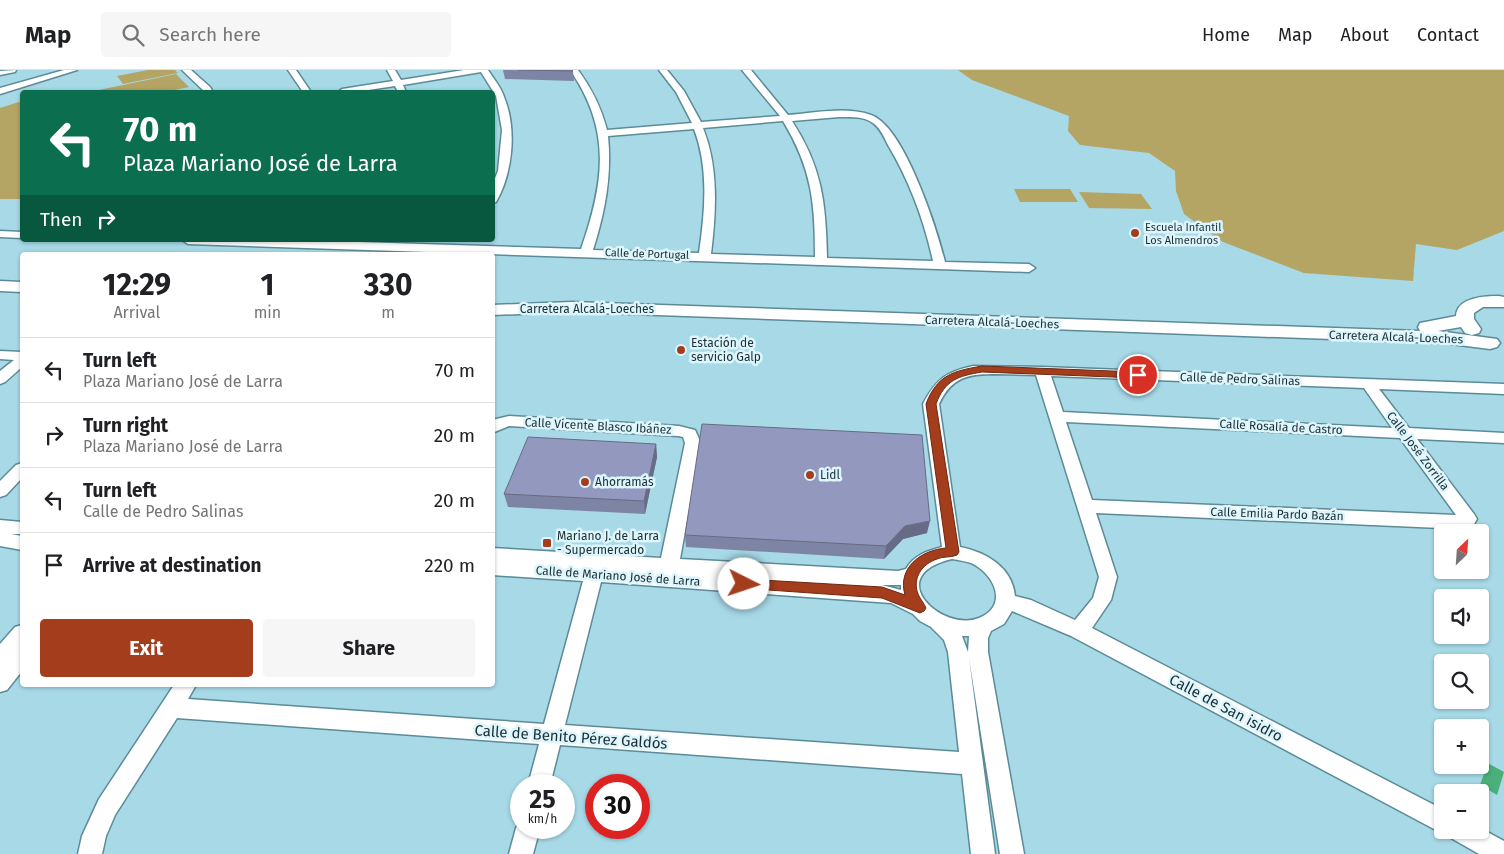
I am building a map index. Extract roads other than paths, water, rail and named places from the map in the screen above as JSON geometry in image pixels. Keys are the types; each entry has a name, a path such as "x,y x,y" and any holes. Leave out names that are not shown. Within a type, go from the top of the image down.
{"main road":[{"path":"0,277 20,278"},
{"path":"0,286 20,287"},
{"name":"Carretera Alcalá-Loeches","path":"495,301 575,298 1412,327 1433,327 1465,319"},
{"path":"1497,346 1478,335 1465,319 1465,312 1469,307 1483,302 1504,302"},
{"name":"Carretera Alcalá-Loeches","path":"495,310 572,307 1443,337 1497,346"}],"street":[{"path":"0,73 12,70"},
{"path":"0,91 73,70"},
{"path":"186,70 208,90"},
{"path":"292,70 306,90"},
{"path":"390,70 401,90"},
{"path":"355,90 482,70 500,96 506,130 503,171 495,192"},
{"path":"574,70 588,90 598,112 604,132 606,148 602,195 586,252"},
{"path":"663,70 699,125 705,146 711,188 705,256"},
{"path":"746,70 763,87 786,118 805,153 816,185 821,260"},
{"path":"604,132 848,114 872,119 882,125 912,177 923,203 940,264"},
{"path":"0,234 20,235"},
{"name":"Calle de Portugal","path":"258,242 354,247 472,244 586,252 1029,268"},
{"path":"0,355 20,358"},
{"path":"0,379 20,360"},
{"name":"Calle de Pedro Salinas","path":"952,552 931,404 936,390 945,380 962,373 982,369 1504,389"},
{"path":"1042,371 1087,506 1108,577 1106,592 1098,608 1078,630"},
{"name":"Calle José Zorrilla","path":"1368,384 1468,519"},
{"name":"Calle Rosalía de Castro","path":"1057,417 1504,438"},
{"name":"Calle Vicente Blasco Ibáñez","path":"495,425 509,421 679,431 690,434 693,443 669,566"},
{"path":"0,491 20,471"},
{"name":"Calle Emilia Pardo Bazán","path":"1087,506 1463,522 1468,519"},
{"path":"0,527 20,528"},
{"path":"0,539 20,543"},
{"path":"938,622 951,627 976,628 997,618 1006,602 1004,584 991,567 976,558 952,552 936,553 919,562 910,576 909,587 913,598 920,608 952,635 958,652 983,854"},
{"name":"Calle de Mariano José de Larra","path":"495,555 882,578 910,576"},
{"name":"Calle de Mariano José de Larra","path":"495,568 882,593 895,596 920,608"},
{"path":"542,774 594,575"},
{"name":"Calle de San isidro","path":"1006,602 1024,606 1078,630 1434,817"},
{"path":"983,625 978,638 978,652 1012,854"},
{"path":"0,659 20,635"},
{"path":"0,683 20,658"},
{"path":"90,854 97,826 107,807 185,687"},
{"name":"Calle de Benito Pérez Galdós","path":"171,708 971,764"},
{"path":"521,854 525,839"},
{"path":"1476,839 1504,854"}],"place":[{"name":"Escuela Infantil Los Almendros","path":"1135,233"},
{"name":"Estación de servicio Galp","path":"681,350"},
{"name":"Lidl","path":"810,475"},
{"name":"Ahorramás","path":"585,482"},
{"name":"Mariano J. de Larra - Supermercado","path":"547,543"}]}
